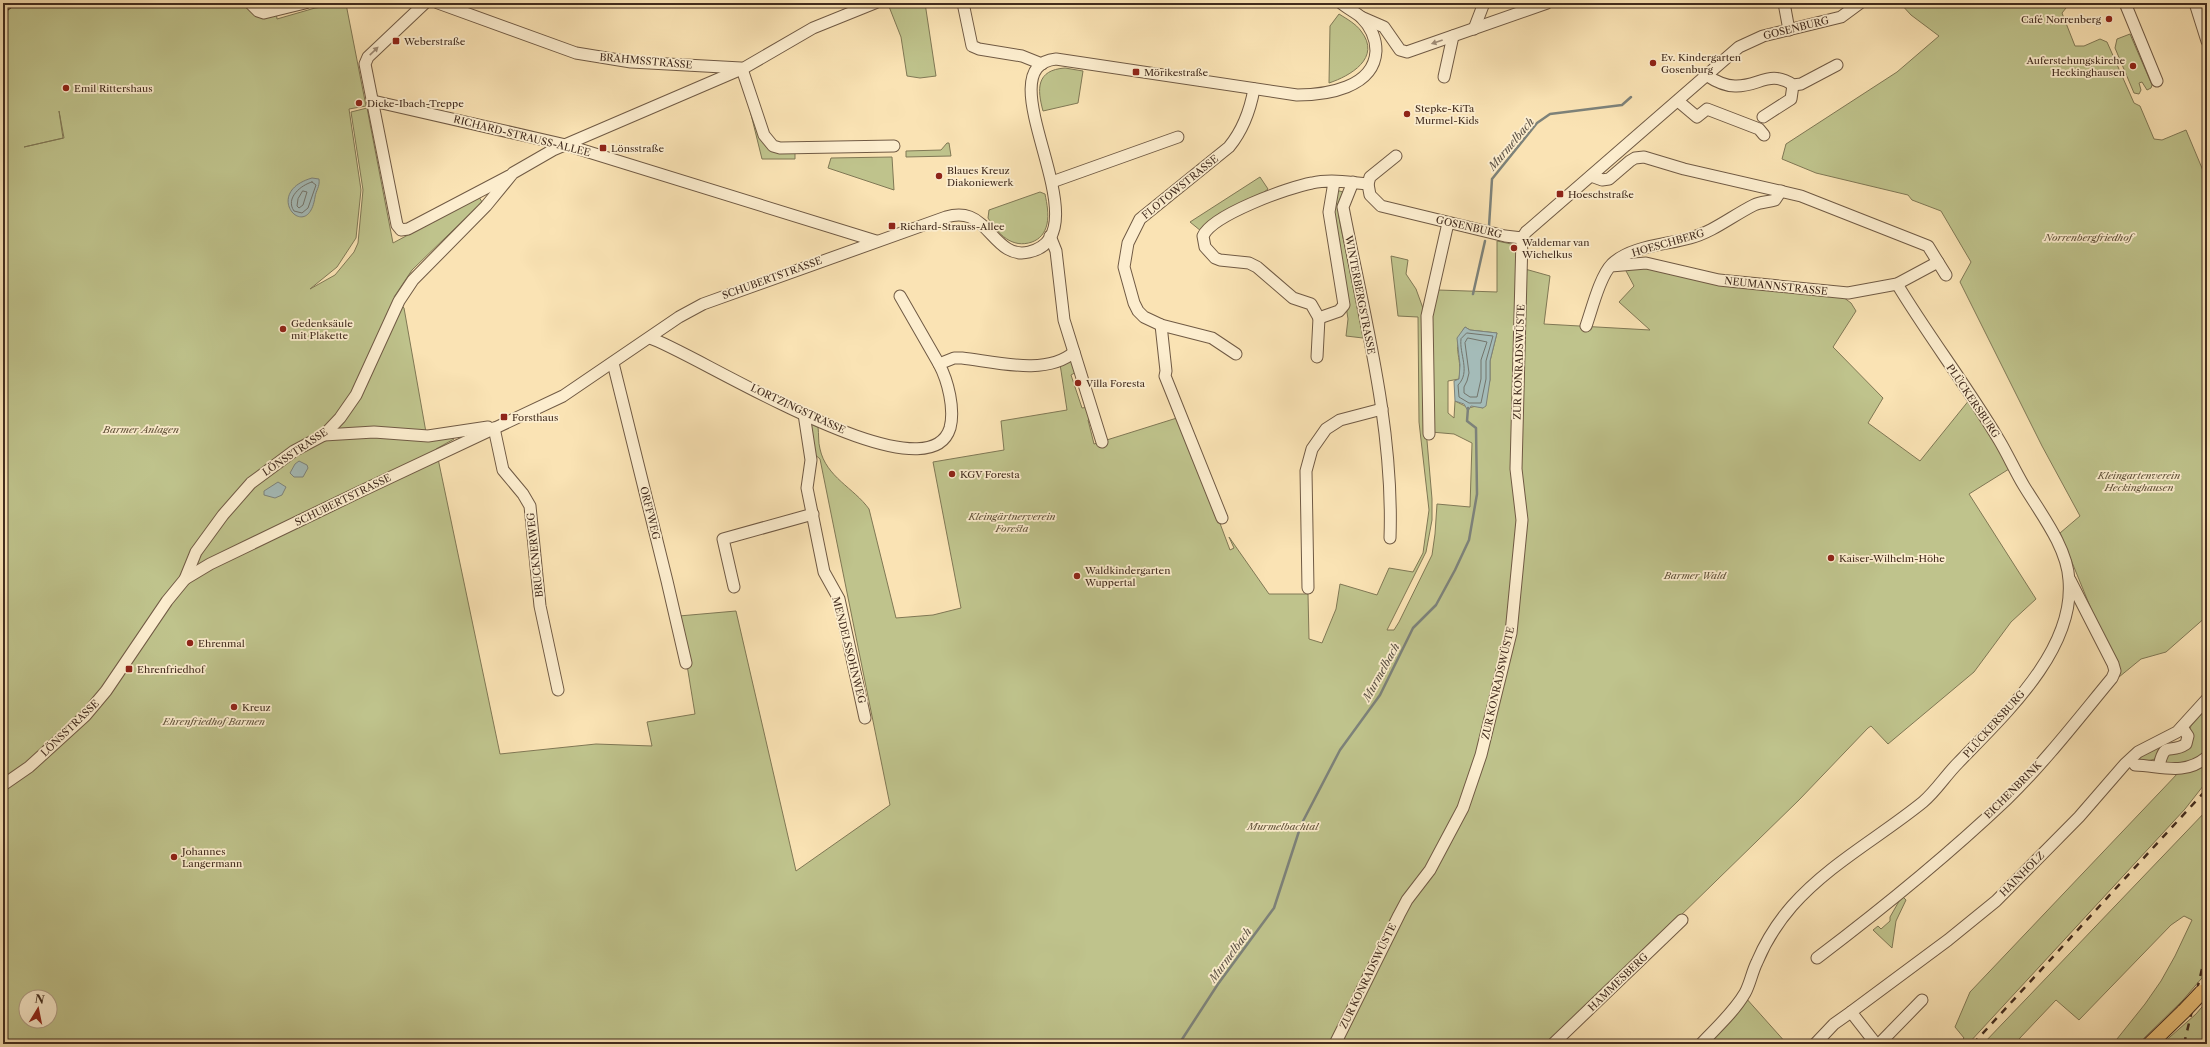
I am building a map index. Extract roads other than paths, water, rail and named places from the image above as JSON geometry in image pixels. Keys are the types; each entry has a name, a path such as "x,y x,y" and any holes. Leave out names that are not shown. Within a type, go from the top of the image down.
{"main road":[{"path":"2150,1044 2204,989"}],"street":[{"path":"250,3 258,11 264,13 305,3"},
{"path":"425,3 368,58 365,64 397,225 401,230 408,229 513,173"},
{"name":"BRAHMSSTRASSE","path":"438,3 576,53 631,62 743,68"},
{"path":"963,3 972,46 979,50 1022,56 1042,64"},
{"path":"1341,3 1361,17 1384,27 1403,52 1407,52 1547,3"},
{"path":"1474,29 1484,3"},
{"path":"1784,3 1789,30"},
{"name":"GOSENBURG","path":"1368,184 1370,196 1380,206 1448,223 1522,238 1526,232 1739,47 1763,36 1841,17 1860,3"},
{"path":"2125,3 2157,81"},
{"path":"2195,3 2207,41"},
{"name":"LÖNSSTRASSE","path":"3,785 29,767 85,716 106,692 167,601 185,579 196,552 223,515 251,483 294,451 324,435 340,418 356,395 399,301 413,280 486,206 513,173 553,150 743,68 813,28 872,4"},
{"path":"1102,442 1064,320 1056,251 1050,236 1055,215 1055,197 1030,98 1032,80 1042,64 1050,60 1065,60 1297,95 1310,95 1333,91 1359,80 1370,69 1374,62 1376,46 1371,30 1361,17"},
{"path":"1444,77 1453,36"},
{"path":"1793,86 1801,84 1837,65"},
{"path":"743,68 764,135 773,146 780,148 849,148 894,146"},
{"path":"1706,75 1716,82 1736,86 1768,78 1788,82 1793,86"},
{"path":"1763,117 1791,99 1793,86"},
{"name":"FLOTOWSTRASSE","path":"1236,354 1212,338 1161,325 1144,317 1138,311 1132,298 1124,267 1126,249 1130,237 1140,218 1148,210 1229,147 1244,124 1254,89"},
{"name":"RICHARD-STRAUSS-ALLEE","path":"373,100 566,145 876,240"},
{"path":"1678,101 1697,117 1707,109 1759,129 1764,136"},
{"path":"1052,182 1178,137"},
{"path":"1317,357 1319,318 1311,304 1293,298 1257,267 1249,263 1215,258 1204,247 1203,236 1209,226 1242,207 1306,184 1353,182 1368,184 1370,177 1396,156"},
{"path":"1591,176 1602,180 1609,179 1630,161 1635,158 1644,157 1684,169 1816,201 1923,243 1928,246 1946,275"},
{"path":"1319,318 1339,311 1344,305 1329,212 1334,182"},
{"name":"WINTERBERGSTRASSE","path":"1353,182 1344,207 1382,409 1388,454 1391,502 1390,538"},
{"name":"HOESCHBERG","path":"1611,266 1626,255 1691,238 1712,230 1756,204 1775,200 1781,192"},
{"name":"SCHUBERTSTRASSE","path":"185,579 210,564 294,523 563,396 703,304 876,240 956,215 968,216 976,220 992,236 1012,252 1020,253 1037,250 1043,246 1050,236"},
{"path":"1429,434 1427,316 1448,223"},
{"name":"ZUR KONRADSWÜSTE","path":"1335,1044 1407,900 1430,870 1463,808 1481,755 1505,659 1512,626 1518,550 1522,532 1516,469 1522,238"},
{"name":"NEUMANNSTRASSE","path":"1611,266 1646,263 1719,280 1834,292 1868,291 1897,284 1938,262"},
{"path":"1586,326 1611,266"},
{"name":"PLÜCKERSBURG","path":"1701,1044 1738,1003 1745,993 1763,950 1790,908 1818,879 1926,800 1941,781 2005,714 2025,690 2057,641 2065,620 2069,580 2062,553 2055,538 2012,467 2000,440 1926,332 1897,284"},
{"name":"LORTZINGSTRASSE","path":"650,338 840,431 880,444 916,449 935,446 948,433 951,424 949,388 939,364 900,296"},
{"path":"1161,325 1166,371 1165,376 1222,518"},
{"path":"939,364 954,358 962,358 1037,366 1051,365 1066,359 1074,352"},
{"name":"ORFFWEG","path":"613,363 686,663"},
{"path":"1308,588 1306,471 1312,449 1326,429 1340,420 1382,409"},
{"name":"MENDELSSOHNWEG","path":"804,414 811,460 807,488 824,572 839,599 865,718"},
{"name":"SCHUBERTSTRASSE","path":"324,435 374,432 428,436 498,426"},
{"name":"BRUCKNERWEG","path":"498,426 503,470 523,494 530,506 540,606 558,690"},
{"path":"734,587 723,539 813,514"},
{"name":"EICHENBRINK","path":"1817,958 1877,912 1930,868 2007,799 2052,751 2112,678 2115,671 2113,664 2069,580"},
{"name":"HAINHOLZ","path":"1815,1044 1834,1024 1948,940 1996,901 2079,817 2125,764 2138,752 2170,736 2182,727 2207,699"},
{"path":"2159,766 2162,753 2165,750 2186,744 2188,736 2182,727"},
{"path":"2135,765 2159,766 2180,770 2194,766 2207,757"},
{"name":"HAMMESBERG","path":"1553,1044 1682,920"},
{"path":"1851,1012 1878,1044 1922,1000"}],"water":[{"path":"312,178 319,179 319,182 311,211 304,216 297,216 291,211 288,203 290,194 297,185"},
{"path":"1465,327 1470,330 1497,333 1490,361 1490,380 1486,406 1483,408 1471,406 1468,411 1464,404 1455,401 1454,381 1459,379 1460,365 1457,338"},
{"path":"299,461 307,465 308,468 303,477 294,477 290,473 295,464"},
{"path":"278,482 286,487 282,495 275,498 264,495 264,491"}],"waterway":[{"name":"Murmelbach","path":"1489,226 1492,179 1537,123 1550,114 1622,105 1631,97"},
{"name":"Murmelbach","path":"1473,294 1485,241"},
{"name":"Murmelbach","path":"1179,1044 1218,984 1274,908 1301,825 1340,750 1380,695 1413,628 1436,605 1469,540 1477,494 1476,428 1467,421 1468,408"}],"railway":[{"path":"1973,1044 2207,789"},
{"path":"2184,1044 2207,948"}],"place":[{"name":"Café Norrenberg","path":"2109,19"},
{"name":"Weberstraße","path":"396,41"},
{"name":"Ev. Kindergarten Gosenburg","path":"1653,63"},
{"name":"Auferstehungskirche Heckinghausen","path":"2133,66"},
{"name":"Mörikestraße","path":"1136,72"},
{"name":"Emil Rittershaus","path":"66,88"},
{"name":"Dicke-Ibach-Treppe","path":"359,103"},
{"name":"Stepke-KiTa Murmel-Kids","path":"1407,114"},
{"name":"Lönsstraße","path":"603,148"},
{"name":"Blaues Kreuz Diakoniewerk","path":"939,176"},
{"name":"Hoeschstraße","path":"1560,194"},
{"name":"Richard-Strauss-Allee","path":"892,226"},
{"name":"Waldemar van Wichelkus","path":"1514,248"},
{"name":"Gedenksäule mit Plakette","path":"283,329"},
{"name":"Villa Foresta","path":"1078,383"},
{"name":"Forsthaus","path":"504,417"},
{"name":"KGV Foresta","path":"952,474"},
{"name":"Kaiser-Wilhelm-Höhe","path":"1831,558"},
{"name":"Waldkindergarten Wuppertal","path":"1077,576"},
{"name":"Ehrenmal","path":"190,643"},
{"name":"Ehrenfriedhof","path":"129,669"},
{"name":"Kreuz","path":"234,707"},
{"name":"Johannes Langermann","path":"174,857"}],"park label":[{"name":"Norrenbergfriedhof","path":"2088,237"},
{"name":"Barmer Anlagen","path":"141,429"},
{"name":"Kleingartenverein Heckinghausen","path":"2139,480"},
{"name":"Kleingärtnerverein Foresta","path":"1012,522"},
{"name":"Barmer Wald","path":"1695,575"},
{"name":"Ehrenfriedhof Barmen","path":"214,721"},
{"name":"Murmelbachtal","path":"1283,826"}]}
